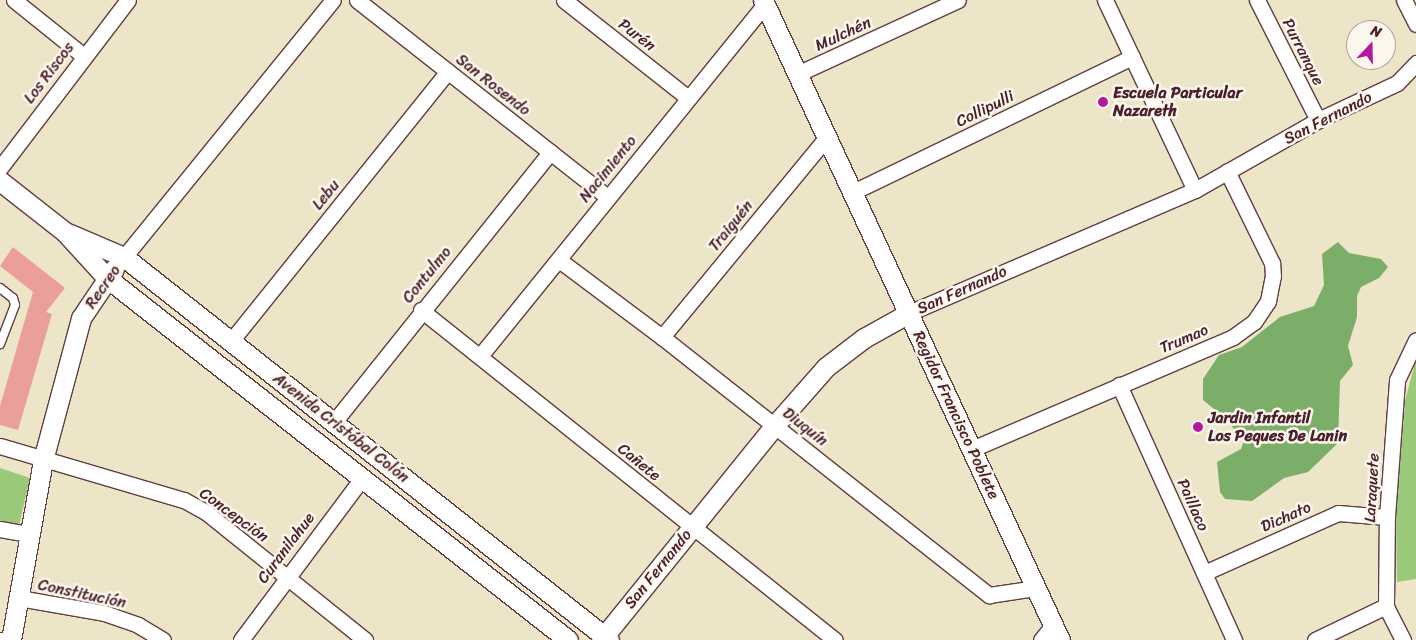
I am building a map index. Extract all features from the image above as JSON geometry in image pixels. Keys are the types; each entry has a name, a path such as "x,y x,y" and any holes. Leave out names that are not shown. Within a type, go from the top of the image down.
{"street":[{"path":"14,0 84,56"},
{"name":"Los Riscos","path":"0,168 128,0"},
{"name":"Recreo","path":"11,640 43,460 81,318 107,278 333,0"},
{"name":"San Rosendo","path":"357,0 607,197"},
{"name":"Purén","path":"564,0 688,98"},
{"path":"1105,0 1195,190"},
{"name":"Purranque","path":"1256,0 1318,120"},
{"path":"1404,0 1416,24"},
{"name":"Nacimiento","path":"480,356 559,260 607,197 764,2"},
{"name":"Regidor Francisco Poblete","path":"764,2 1056,633"},
{"name":"Mulchén","path":"797,74 951,2"},
{"name":"Collipulli","path":"853,192 1132,57"},
{"name":"San Fernando","path":"605,639 774,425 826,367 864,338 909,313 1195,190 1318,120 1397,83 1416,63"},
{"name":"Lebu","path":"231,342 448,71"},
{"name":"Traiguén","path":"662,337 827,136"},
{"name":"Contulmo","path":"334,422 421,310 550,152"},
{"name":"Trumao","path":"972,449 1244,331 1262,312 1268,301 1274,276 1272,263 1227,171"},
{"name":"Avenida Cristóbal Colón","path":"0,181 64,232 107,278 568,640"},
{"name":"Avenida Cristóbal Colón","path":"64,232 124,257 605,639"},
{"name":"Diuquín","path":"559,260 662,337 989,595 1036,588"},
{"name":"Cañete","path":"421,310 835,640"},
{"name":"Laraquete","path":"1403,640 1386,606 1387,517 1397,380 1416,340"},
{"name":"Paillaco","path":"1119,385 1234,640"},
{"name":"Concepción","path":"0,446 184,500 207,513 365,640"},
{"name":"Curanilahue","path":"241,640 286,577 362,478"},
{"name":"Dichato","path":"1204,573 1338,513 1387,517"},
{"path":"0,529 29,534"},
{"name":"Constitución","path":"19,598 104,613 138,625 163,640"},
{"path":"1314,640 1386,606"},
{"path":"1041,640 1056,633"}],"lane":[{"path":"0,288 13,298 15,305 0,344"}],"green space":[{"path":"1338,242 1349,253 1381,259 1388,267 1379,278 1361,287 1357,296 1357,317 1348,346 1353,365 1340,381 1338,443 1308,472 1284,478 1252,501 1225,499 1220,492 1217,462 1241,449 1244,441 1225,418 1203,400 1203,379 1219,355 1242,347 1280,317 1314,306 1324,285 1322,254"},
{"path":"1416,359 1416,579 1397,582 1396,517 1405,401"},
{"path":"0,468 30,478 18,530 0,526"}],"building":[{"path":"13,247 65,288 46,312 52,314 18,430 0,425 0,406 33,292 0,266"}],"place":[{"name":"Escuela Particular Nazareth","path":"1103,102"},
{"name":"Jardin Infantil Los Peques De Lanin","path":"1198,427"}]}
